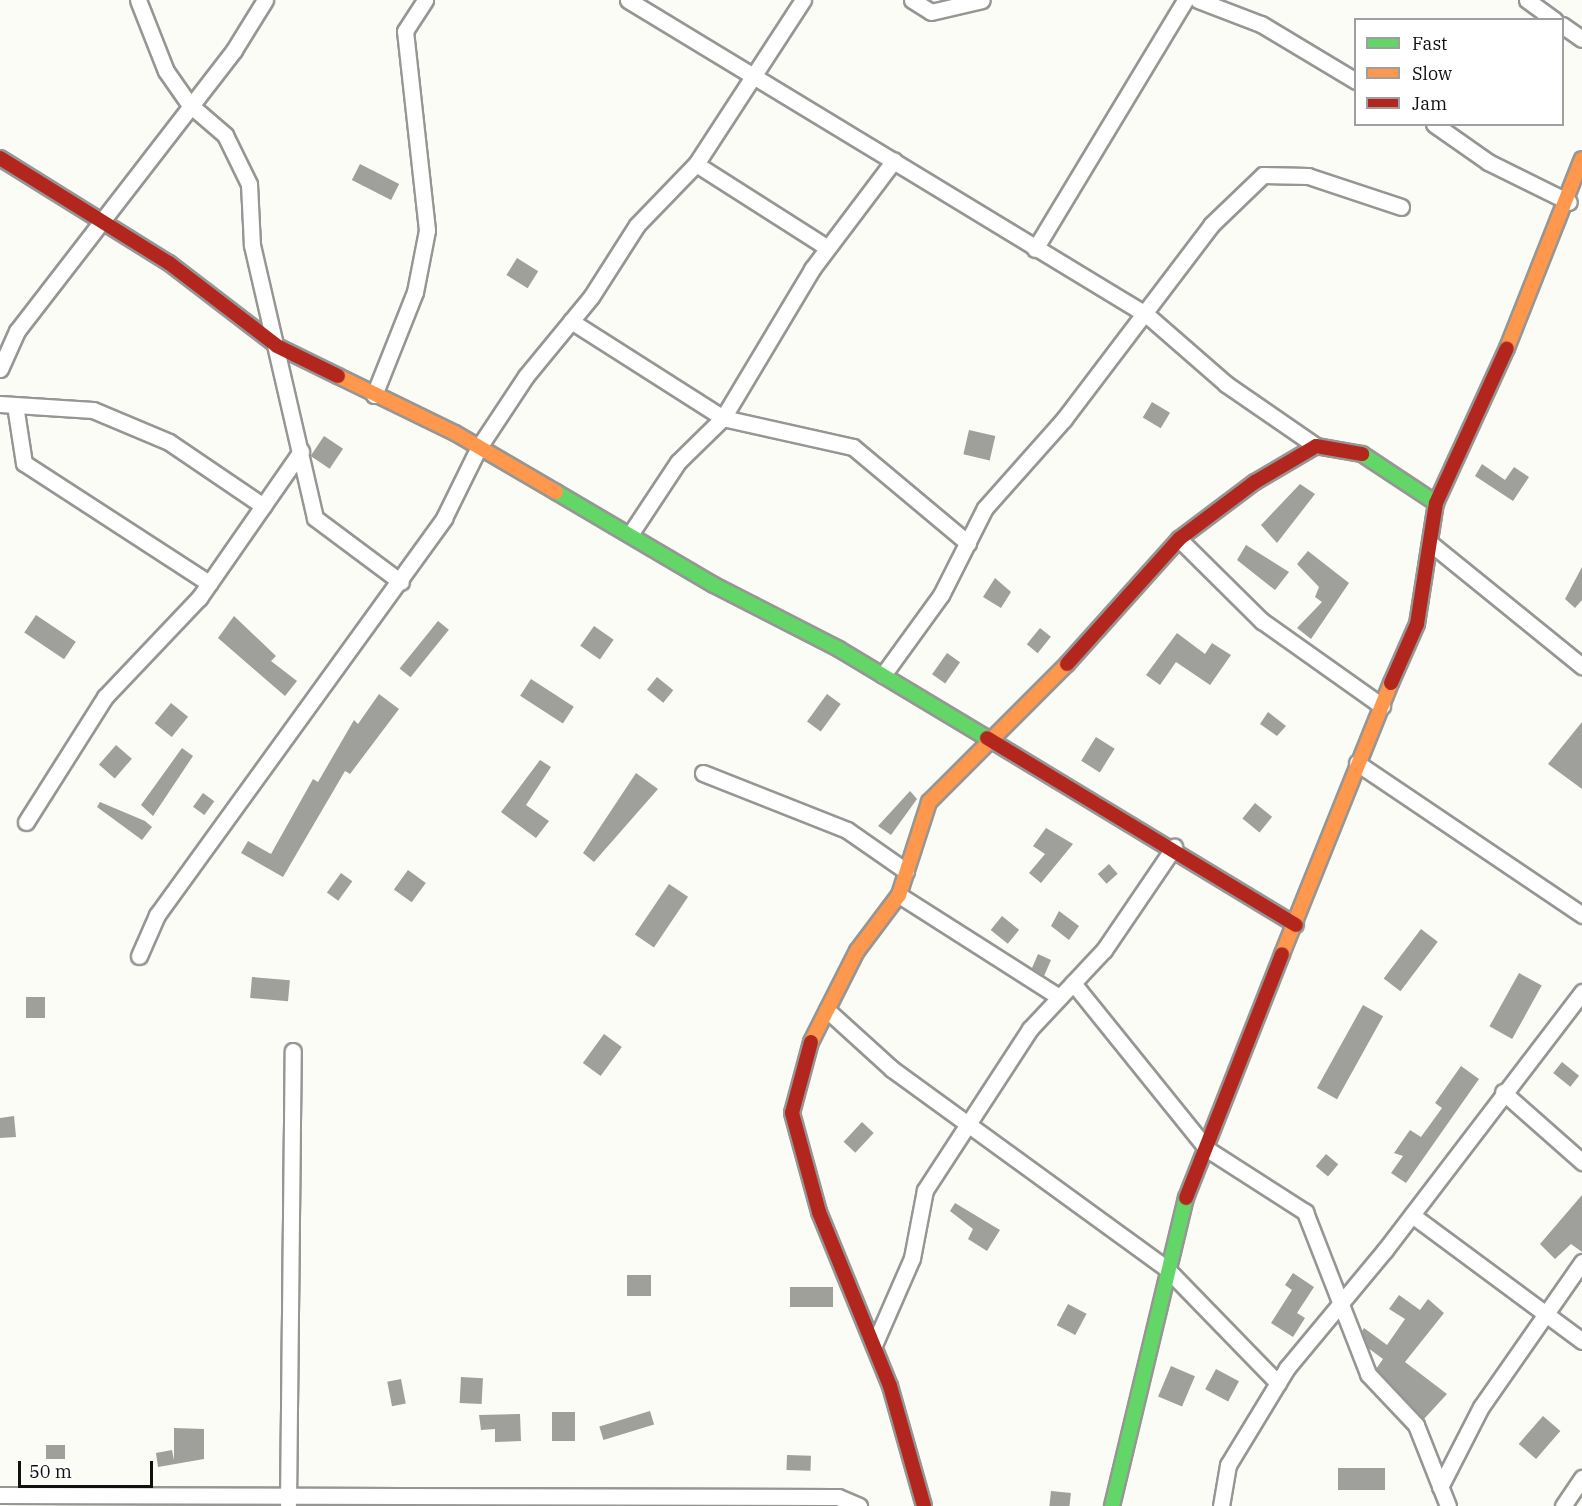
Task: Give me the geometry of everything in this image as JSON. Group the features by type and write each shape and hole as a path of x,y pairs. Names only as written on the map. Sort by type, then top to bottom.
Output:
{"street":[{"path":"138,0 166,71 189,104 225,135 249,184 252,245 315,518 401,582"},
{"path":"0,369 17,331 189,104 234,50 265,0"},
{"path":"374,395 415,292 427,230 405,31 425,0"},
{"path":"627,0 753,73 1035,249 1147,315 1226,384 1316,446 1358,450 1436,503"},
{"path":"651,0 656,17"},
{"path":"139,956 158,915 401,582 444,518 479,447 571,321 637,225 696,164 753,73 803,0"},
{"path":"912,0 931,12 982,0"},
{"path":"1035,249 1185,0"},
{"path":"1198,0 1261,24 1354,80"},
{"path":"1527,0 1552,18"},
{"path":"1564,26 1582,39"},
{"path":"1437,126 1488,162 1569,202"},
{"path":"0,158 102,218 277,346 479,447 631,533 714,585 883,675 990,742 1174,848 1296,925"},
{"path":"1112,1506 1178,1221 1296,925 1357,763 1417,624 1436,503 1569,202 1582,159"},
{"path":"631,533 678,462 723,418 828,248 894,160"},
{"path":"696,164 828,248"},
{"path":"883,675 941,595 986,508 1147,315 1211,225 1263,175 1308,176 1401,207"},
{"path":"571,321 723,418 853,447 968,543"},
{"path":"209,583 24,463 8,404 93,410 169,442 263,506"},
{"path":"924,1506 874,1345 819,1212 792,1113 808,1047 857,951 899,895 929,802 990,742 1179,539 1255,482 1316,446"},
{"path":"26,822 105,697 209,583 301,451"},
{"path":"1179,539 1262,621 1382,706"},
{"path":"1430,543 1582,666"},
{"path":"1357,763 1582,915"},
{"path":"703,773 847,830 906,871"},
{"path":"874,1345 912,1258 925,1190 1030,1029 1104,950 1174,848"},
{"path":"899,895 1059,998"},
{"path":"1073,982 1207,1149 1305,1212 1368,1374 1416,1425 1448,1506"},
{"path":"1221,1506 1228,1465 1278,1383 1412,1215 1503,1092 1582,992"},
{"path":"827,1010 892,1069 1167,1269 1278,1383"},
{"path":"288,1501 294,1051"},
{"path":"1503,1092 1582,1162"},
{"path":"1412,1215 1582,1341"},
{"path":"1440,1487 1481,1407 1548,1316 1582,1262"},
{"path":"1563,1506 1582,1478"},
{"path":"0,1495 288,1501 838,1497 860,1506"}],"building":[{"path":"360,164 399,184 391,200 352,180"},
{"path":"517,258 538,271 528,288 506,275"},
{"path":"1152,402 1170,413 1161,428 1143,417"},
{"path":"969,430 995,436 990,460 963,454"},
{"path":"324,436 343,449 330,469 311,456"},
{"path":"1482,464 1505,480 1514,467 1529,477 1513,501 1475,476"},
{"path":"1300,484 1315,494 1277,543 1261,525"},
{"path":"1246,545 1289,572 1275,590 1237,560"},
{"path":"1308,551 1349,583 1311,639 1297,628 1322,602 1315,597 1319,587 1297,564"},
{"path":"1582,567 1582,600 1575,608 1565,599"},
{"path":"995,578 1011,592 1001,608 983,597"},
{"path":"36,615 76,642 64,659 24,632"},
{"path":"234,616 276,656 271,661 297,681 285,696 218,638"},
{"path":"438,621 449,630 410,677 400,668"},
{"path":"594,626 614,640 600,659 580,646"},
{"path":"1040,628 1051,637 1038,653 1027,644"},
{"path":"1177,633 1205,654 1212,643 1231,655 1210,685 1176,662 1160,685 1146,675"},
{"path":"947,653 960,662 945,683 932,674"},
{"path":"657,677 673,690 663,703 647,689"},
{"path":"531,679 574,707 563,724 520,696"},
{"path":"379,694 399,709 350,774 345,771 283,877 241,853 248,841 271,854 313,779 318,782 354,720 358,724"},
{"path":"827,694 841,704 821,731 807,722"},
{"path":"171,703 188,717 172,737 155,723"},
{"path":"1268,712 1286,726 1277,736 1260,724"},
{"path":"1582,722 1582,789 1548,764"},
{"path":"1096,737 1115,749 1100,772 1081,761"},
{"path":"116,745 132,759 115,778 99,765"},
{"path":"182,748 193,756 153,816 141,805"},
{"path":"540,760 551,767 526,805 549,821 536,838 501,812"},
{"path":"636,773 658,789 594,862 583,853"},
{"path":"910,791 917,799 891,835 878,826"},
{"path":"203,793 214,801 204,815 193,807"},
{"path":"100,802 145,821 152,827 142,840 97,807"},
{"path":"1255,803 1272,817 1260,832 1242,819"},
{"path":"1046,828 1073,844 1041,883 1029,873 1045,854 1033,846"},
{"path":"1109,864 1118,874 1107,884 1098,874"},
{"path":"408,870 426,883 412,902 394,889"},
{"path":"341,873 352,881 338,901 327,892"},
{"path":"669,884 688,897 654,947 635,935"},
{"path":"1059,911 1079,926 1069,940 1051,926"},
{"path":"1002,916 1019,930 1008,944 991,930"},
{"path":"1421,929 1438,942 1400,991 1384,979"},
{"path":"1038,954 1051,960 1044,976 1032,968"},
{"path":"1519,973 1542,986 1512,1039 1489,1026"},
{"path":"252,977 290,980 288,1001 250,998"},
{"path":"26,997 45,997 45,1018 26,1018"},
{"path":"1363,1005 1383,1016 1337,1099 1317,1088"},
{"path":"604,1034 622,1047 601,1076 583,1063"},
{"path":"1562,1062 1579,1076 1570,1087 1553,1073"},
{"path":"1461,1066 1479,1079 1406,1183 1391,1173 1403,1156 1394,1153 1410,1130 1421,1137 1442,1108 1435,1103"},
{"path":"14,1116 16,1137 0,1138 0,1118"},
{"path":"862,1122 874,1133 855,1153 844,1142"},
{"path":"1326,1154 1338,1164 1328,1177 1316,1166"},
{"path":"1582,1195 1582,1252 1571,1244 1555,1259 1540,1244"},
{"path":"955,1203 1000,1230 987,1251 968,1239 973,1229 950,1211"},
{"path":"1293,1273 1314,1287 1297,1313 1305,1318 1293,1337 1271,1323 1292,1290 1285,1285"},
{"path":"627,1275 651,1275 651,1296 627,1296"},
{"path":"790,1287 833,1287 833,1307 790,1307"},
{"path":"1399,1295 1420,1310 1428,1299 1444,1313 1405,1362 1447,1394 1424,1419 1376,1369 1383,1359 1368,1348 1362,1331 1364,1328 1387,1345 1405,1319 1389,1309"},
{"path":"1068,1304 1087,1314 1075,1335 1057,1325"},
{"path":"1171,1366 1195,1376 1182,1407 1158,1396"},
{"path":"1216,1369 1239,1381 1228,1402 1205,1389"},
{"path":"461,1377 483,1378 482,1404 460,1403"},
{"path":"401,1379 406,1404 392,1406 387,1382"},
{"path":"650,1411 654,1424 603,1440 599,1426"},
{"path":"552,1412 575,1412 575,1441 552,1441"},
{"path":"520,1414 521,1441 495,1442 495,1429 481,1430 479,1415"},
{"path":"1543,1416 1560,1431 1536,1459 1519,1444"},
{"path":"174,1428 204,1429 204,1459 158,1467 156,1453 172,1450 174,1460"},
{"path":"46,1445 65,1445 65,1459 46,1459"},
{"path":"787,1455 811,1456 810,1471 786,1470"},
{"path":"1338,1468 1385,1468 1385,1490 1338,1490"},
{"path":"1051,1491 1071,1493 1070,1506 1049,1506"}],"traffic: fast":[{"path":"1362,454 1436,503"},
{"path":"556,492 714,585 839,649 987,738"},
{"path":"1112,1506 1186,1198"}],"traffic: slow":[{"path":"1507,348 1582,159"},
{"path":"338,376 455,433 556,492"},
{"path":"811,1042 857,951 899,895 929,802 1067,664"},
{"path":"1282,954 1391,683"}],"traffic: jam":[{"path":"0,158 169,263 277,346 338,376"},
{"path":"1391,683 1417,624 1436,503 1507,348"},
{"path":"1067,664 1179,539 1255,482 1316,446 1362,454"},
{"path":"987,738 1296,925"},
{"path":"1186,1198 1282,954"},
{"path":"811,1042 792,1113 819,1212 890,1386 924,1506"}]}
